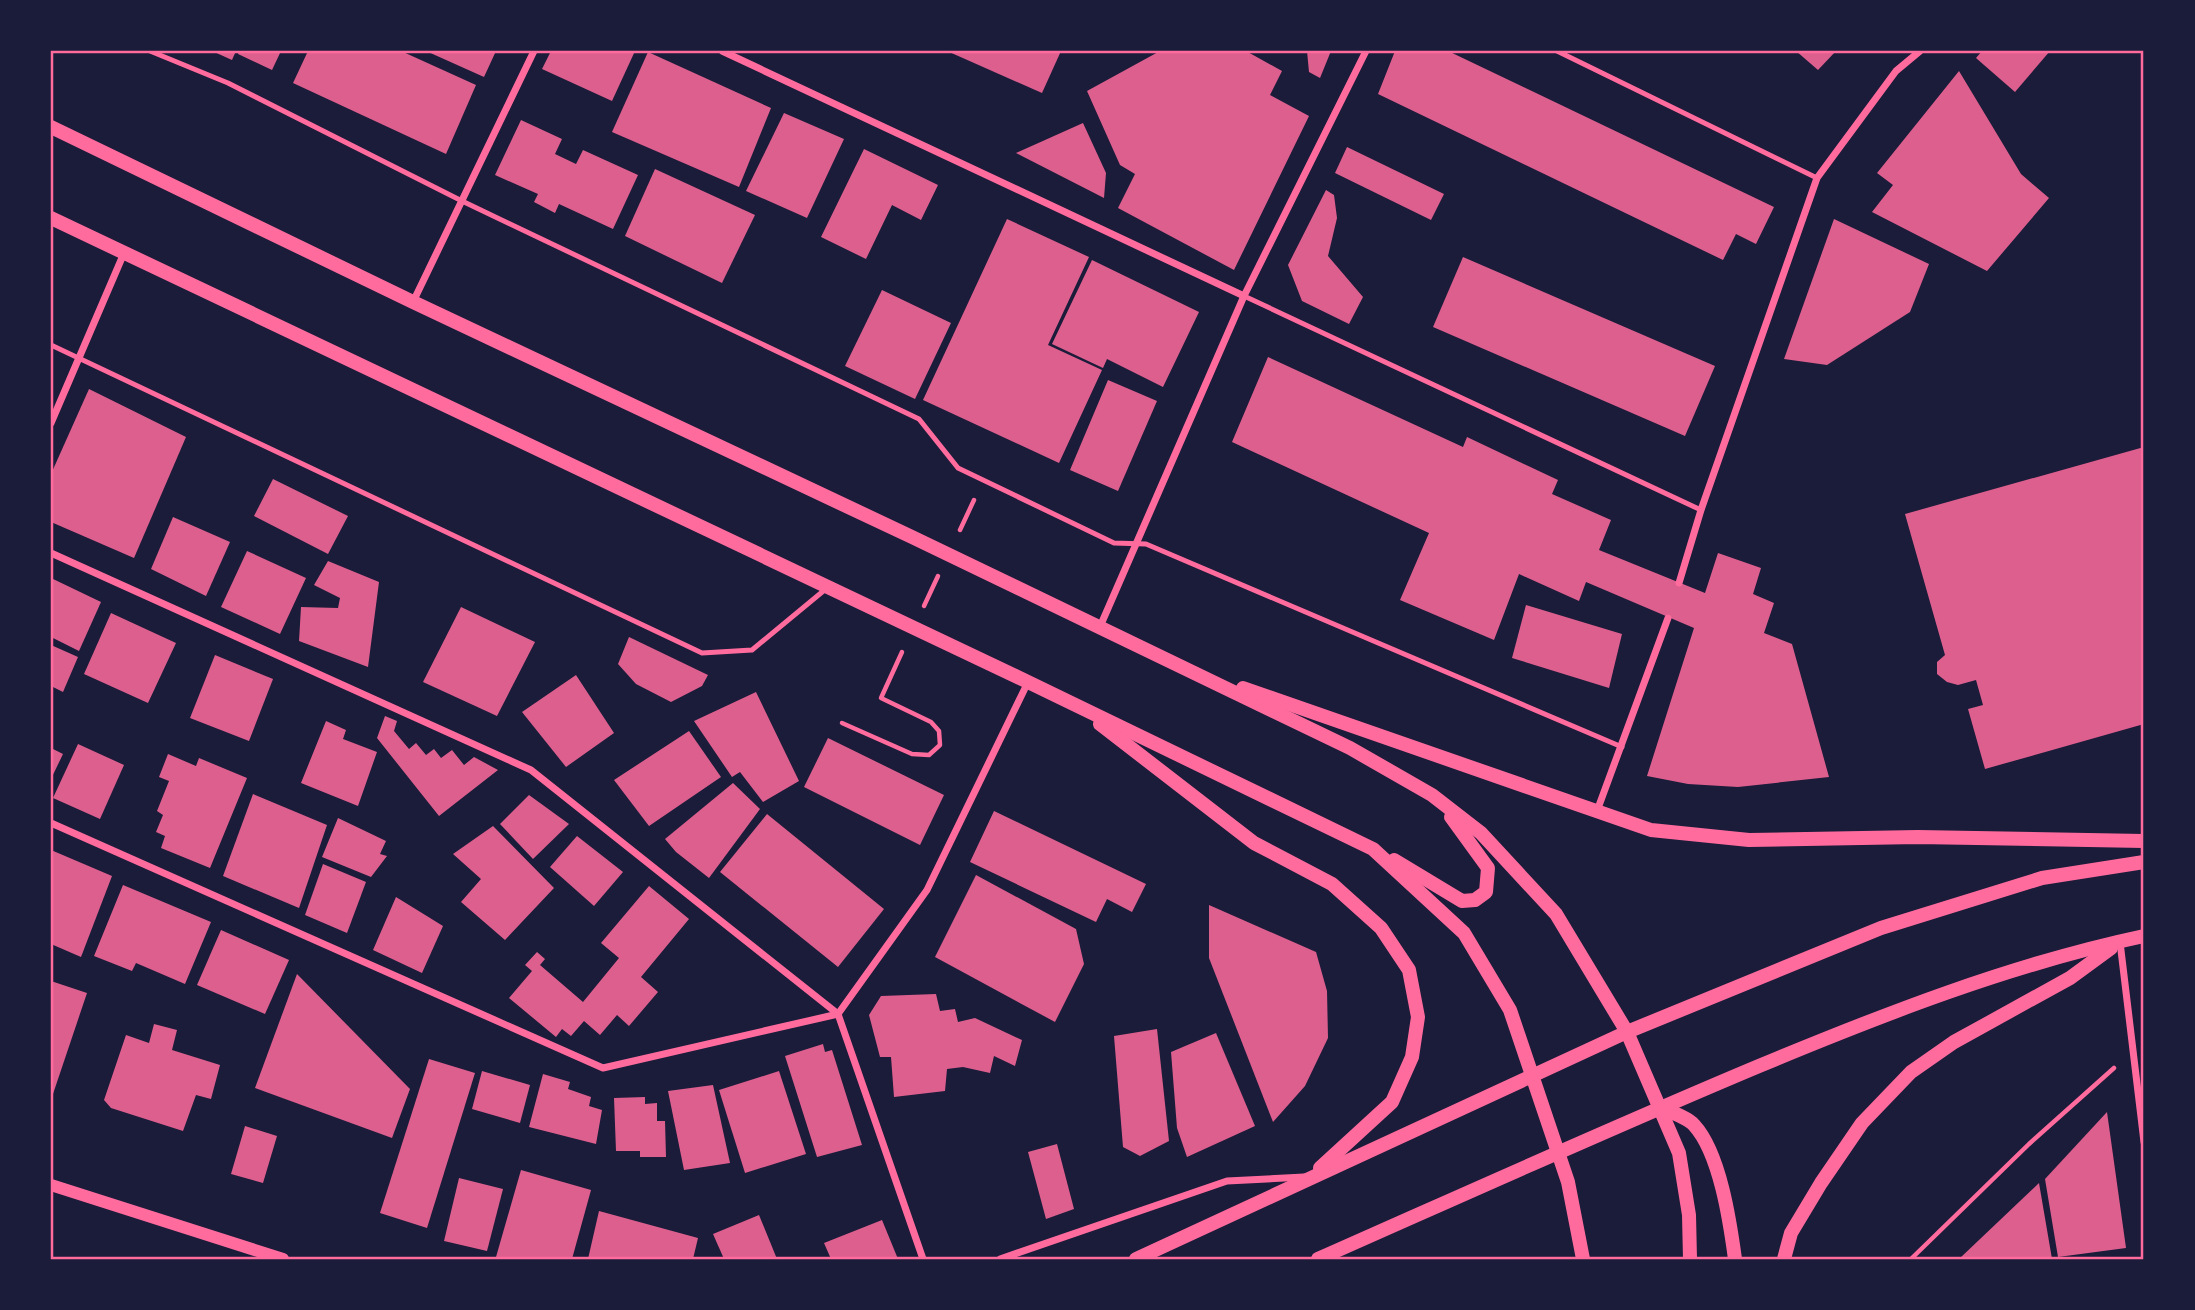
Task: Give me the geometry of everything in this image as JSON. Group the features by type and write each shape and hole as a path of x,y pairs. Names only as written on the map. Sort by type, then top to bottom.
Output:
{"main road":[{"path":"51,127 1350,748 1432,794 1482,833 1556,914 1627,1032 1679,1153 1689,1215 1690,1259"},
{"path":"51,218 1077,705 1373,849 1462,901 1475,900 1486,892 1488,868 1482,856 1432,794"},
{"path":"1175,665 1651,830 1749,839 1919,837 2144,841"},
{"path":"1077,705 1254,844 1332,884 1381,928 1409,970 1418,1017 1417,1028 1412,1057 1392,1102 1310,1177"},
{"path":"1373,849 1464,933 1510,1010 1568,1182 1583,1259"},
{"path":"1136,1259 1627,1032 1881,928 2042,878 2144,862"},
{"path":"1318,1259 1660,1108 1869,1020 2013,971 2144,936"},
{"path":"1784,1259 1791,1233 1862,1123 1912,1072 1954,1042 2070,978 2120,941"},
{"path":"1660,1108 1693,1123 1712,1156 1731,1231 1735,1259"}],"street":[{"path":"413,302 534,51"},
{"path":"722,51 1244,296"},
{"path":"1099,629 1244,296 1366,51"},
{"path":"1679,583 1701,510 1817,178 1896,71 1920,51"},
{"path":"51,423 124,253"},
{"path":"51,553 531,770 838,1014 923,1259"},
{"path":"1597,811 1668,618"},
{"path":"51,823 603,1068 838,1014 927,890 1028,682"},
{"path":"2120,941 2144,1142"},
{"path":"1000,1259 1227,1181 1310,1177"},
{"path":"51,1185 283,1259"}],"lane":[{"path":"150,51 228,82 462,201 919,419 958,468 1114,542 1146,544 1622,747"},
{"path":"1557,51 1817,178"},
{"path":"1244,296 1701,510"},
{"path":"51,345 702,653 752,650 828,587"}],"path":[{"path":"842,723 912,754 929,755 940,745 939,731 931,722 891,704"},
{"path":"1911,1259 2029,1144 2132,1052"}],"building":[{"path":"212,51 236,51 232,60"},
{"path":"239,51 281,51 272,70 238,54"},
{"path":"308,51 401,51 476,85 446,154 293,83"},
{"path":"426,51 496,51 484,77"},
{"path":"551,51 635,51 612,101 542,69"},
{"path":"947,51 1061,51 1042,93"},
{"path":"1160,51 1246,51 1282,71 1270,95 1309,116 1234,270 1118,208 1135,174 1120,165 1087,91"},
{"path":"1307,51 1331,51 1320,78 1309,72"},
{"path":"1395,51 1448,51 1774,207 1756,244 1736,234 1723,260 1378,94"},
{"path":"1796,51 1836,51 1818,70"},
{"path":"1982,51 2050,51 2015,92 1976,58"},
{"path":"648,52 771,108 739,187 612,132"},
{"path":"1959,71 2021,174 2049,198 1987,271 1872,212 1893,185 1877,173"},
{"path":"784,113 844,139 807,218 746,191"},
{"path":"521,120 562,139 555,154 576,164 583,150 638,175 613,229 559,204 555,213 534,202 538,194 495,175"},
{"path":"1083,123 1106,173 1104,198 1016,153"},
{"path":"1347,147 1444,194 1431,220 1335,173"},
{"path":"864,149 938,185 921,220 892,205 866,259 821,237"},
{"path":"655,169 755,215 722,283 625,236"},
{"path":"1326,190 1334,195 1337,218 1328,256 1363,297 1349,324 1302,301 1288,265"},
{"path":"1007,219 1089,257 1048,345 1102,370 1059,463 923,400"},
{"path":"1834,219 1929,264 1910,312 1827,365 1784,359"},
{"path":"1463,257 1715,366 1685,436 1433,327"},
{"path":"1092,260 1199,312 1163,387 1107,359 1103,368 1052,344"},
{"path":"882,290 951,323 915,399 845,366"},
{"path":"1268,357 1463,447 1467,437 1558,480 1552,494 1611,520 1599,550 1705,593 1718,553 1761,568 1753,594 1774,603 1764,633 1792,644 1829,777 1738,787 1688,784 1647,776 1694,628 1586,582 1579,601 1519,574 1494,640 1400,600 1429,533 1232,442"},
{"path":"1108,380 1157,401 1118,491 1070,470"},
{"path":"89,389 186,437 134,558 51,522 51,474"},
{"path":"2144,447 2144,724 1985,769 1968,709 1983,705 1976,680 1958,685 1947,682 1937,674 1937,662 1945,655 1905,514"},
{"path":"273,479 348,516 328,554 254,516"},
{"path":"173,517 230,542 206,596 151,569"},
{"path":"247,551 306,578 280,634 221,607"},
{"path":"328,561 379,582 368,667 299,641 301,607 338,608 340,598 314,585"},
{"path":"51,578 101,602 79,651 51,637"},
{"path":"1526,605 1622,634 1609,688 1512,658"},
{"path":"461,607 535,642 497,716 423,682"},
{"path":"111,613 176,643 148,703 84,674"},
{"path":"629,637 708,675 702,686 671,702 636,684 618,664"},
{"path":"51,645 78,657 63,692 51,686"},
{"path":"215,655 273,679 249,741 190,718"},
{"path":"576,675 614,733 566,767 522,712"},
{"path":"756,692 799,781 763,802 740,772 732,777 694,721"},
{"path":"385,716 397,721 394,731 409,749 416,743 426,755 434,749 441,758 452,750 464,765 474,757 498,770 439,816 377,738"},
{"path":"326,721 346,730 343,739 377,752 358,806 301,783"},
{"path":"689,731 721,777 649,826 614,780"},
{"path":"828,738 944,795 920,845 804,787"},
{"path":"78,744 124,765 100,819 53,798"},
{"path":"51,748 63,754 51,779"},
{"path":"168,754 196,766 199,758 247,778 210,868 161,848 165,836 156,832 163,815 157,811 169,781 159,777"},
{"path":"733,783 760,809 709,878 676,852 665,839"},
{"path":"253,794 327,825 299,908 223,876"},
{"path":"529,795 569,824 533,859 500,824"},
{"path":"994,811 1146,884 1132,912 1107,899 1096,922 970,862"},
{"path":"767,814 884,909 838,967 720,872"},
{"path":"338,818 386,841 380,854 387,856 371,877 322,857"},
{"path":"493,826 554,888 505,940 461,902 481,879 453,854"},
{"path":"577,836 623,872 594,906 550,867"},
{"path":"51,850 112,876 81,957 51,944"},
{"path":"323,864 366,882 347,933 305,915"},
{"path":"976,875 1076,929 1084,964 1055,1022 935,957"},
{"path":"123,885 211,922 185,984 136,963 132,971 94,956"},
{"path":"649,886 689,919 641,977 658,992 629,1026 617,1015 600,1035 584,1021 571,1036 562,1029 556,1037 509,998 532,971 525,965 537,952 545,959 540,965 583,1002 619,958 601,943"},
{"path":"396,897 443,926 422,973 373,950"},
{"path":"1209,905 1316,952 1327,991 1328,1038 1305,1086 1273,1122 1209,958"},
{"path":"221,930 289,960 265,1014 197,985"},
{"path":"297,974 410,1089 392,1138 255,1088"},
{"path":"51,981 87,993 53,1094 51,1093"},
{"path":"936,994 940,1011 955,1009 958,1022 975,1018 1022,1040 1015,1066 994,1056 990,1073 963,1067 947,1069 945,1091 894,1097 891,1057 880,1057 869,1015 881,996"},
{"path":"154,1024 177,1030 172,1050 220,1065 211,1099 196,1095 183,1131 111,1108 104,1100 126,1035 149,1043"},
{"path":"1157,1029 1169,1141 1140,1156 1123,1147 1114,1036"},
{"path":"1216,1033 1255,1126 1187,1157 1177,1128 1171,1052"},
{"path":"823,1044 825,1052 832,1050 862,1145 817,1157 785,1056"},
{"path":"429,1059 475,1073 427,1228 380,1213"},
{"path":"482,1071 530,1085 520,1123 472,1109"},
{"path":"779,1071 806,1154 745,1173 719,1090"},
{"path":"543,1074 570,1082 568,1089 591,1097 589,1106 602,1110 596,1144 529,1127"},
{"path":"713,1085 730,1163 684,1170 668,1091"},
{"path":"645,1097 645,1104 657,1103 657,1121 665,1121 666,1157 640,1157 640,1151 616,1151 614,1098"},
{"path":"2107,1112 2126,1248 2058,1257 2045,1179"},
{"path":"245,1126 277,1136 263,1183 231,1174"},
{"path":"1057,1144 1074,1209 1046,1219 1028,1152"},
{"path":"521,1170 591,1190 572,1259 496,1257"},
{"path":"459,1178 503,1189 487,1251 444,1241"},
{"path":"2039,1183 2052,1259 1959,1259"},
{"path":"599,1211 698,1238 693,1259 588,1259"},
{"path":"759,1215 777,1259 724,1259 713,1234"},
{"path":"882,1220 898,1259 831,1259 824,1243"}]}
